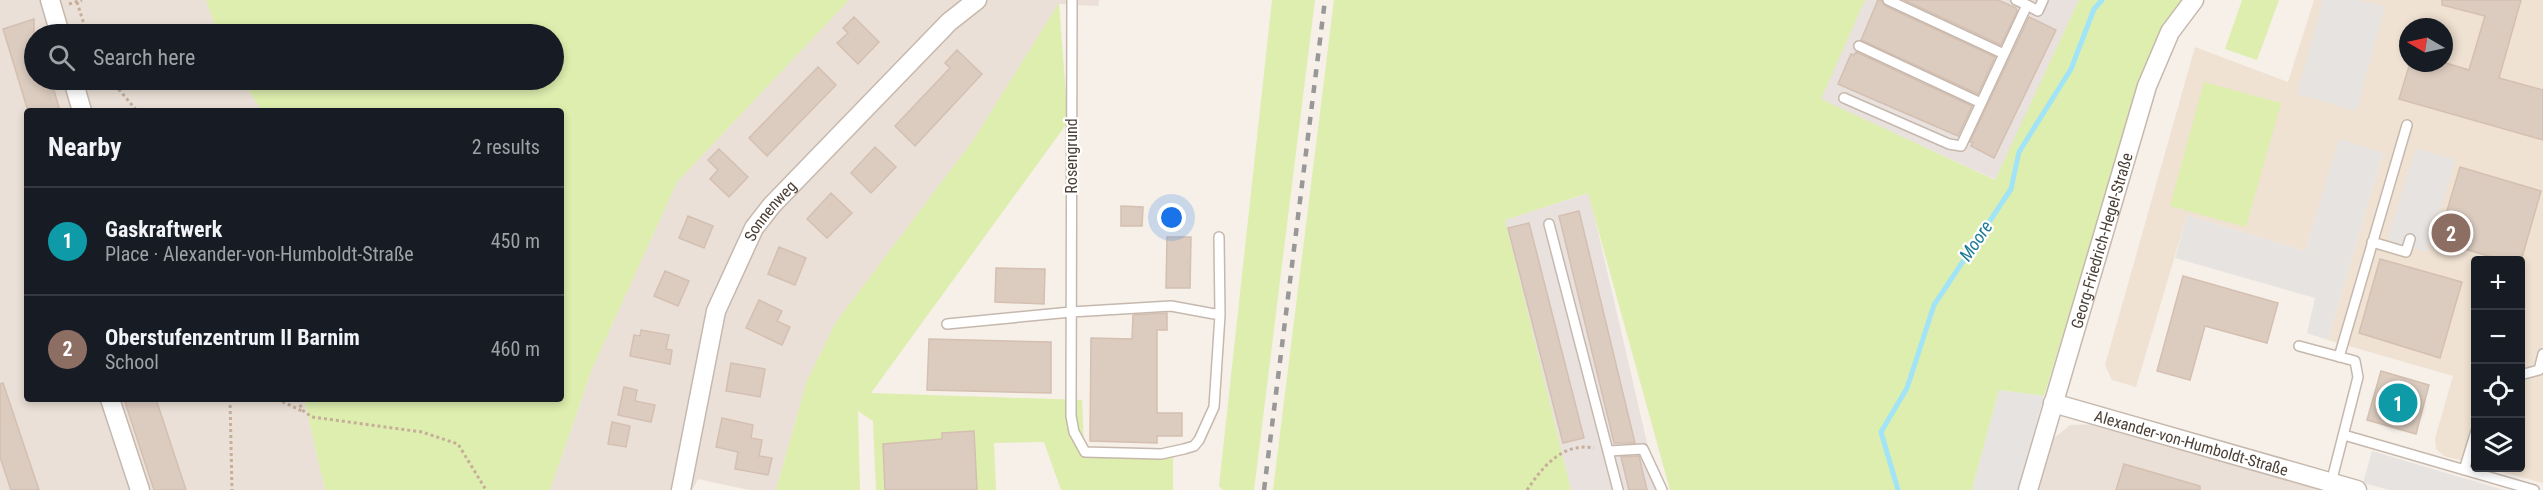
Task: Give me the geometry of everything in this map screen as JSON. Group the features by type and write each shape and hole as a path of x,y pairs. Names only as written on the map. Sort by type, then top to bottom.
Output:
{"street":[{"path":"50,0 57,24"},
{"name":"Sonnenweg","path":"681,490 716,311 739,256 754,228 772,205 949,22 977,0"},
{"name":"Georg-Friedrich-Hegel-Straße","path":"2028,490 2147,86 2170,32 2194,0"},
{"path":"76,90 81,108"},
{"path":"111,402 140,490"},
{"name":"Alexander-von-Humboldt-Straße","path":"2053,403 2330,486 2357,490"}],"lane":[{"name":"Rosengrund","path":"1071,312 1072,0"},
{"path":"1888,0 2004,54"},
{"path":"2016,0 2038,11 2043,0"},
{"path":"1844,98 1949,144 1961,146 2027,5"},
{"path":"1859,46 1982,103"},
{"path":"2339,357 2407,125"},
{"path":"1549,225 1610,451 1618,490"},
{"path":"1071,312 1071,416 1074,432 1085,452 1161,454 1194,446 1214,408 1220,315 1219,237"},
{"path":"2372,242 2406,252 2410,238"},
{"path":"947,324 1071,312 1171,306 1220,315"},
{"path":"2299,346 2355,362 2358,377 2330,486"},
{"path":"2525,374 2538,370 2543,354"},
{"path":"2344,435 2534,490"},
{"path":"2464,470 2471,445"},
{"path":"1610,451 1643,449 1662,490"}],"path":[{"path":"77,2 84,24"},
{"path":"119,90 134,108"},
{"path":"230,402 232,490"},
{"path":"283,402 312,417 422,432 458,444 486,490"},
{"path":"300,402 306,413"},
{"path":"1527,490 1560,452 1588,447 1610,451"}],"shaded area":[{"path":"0,0 206,0 214,24 24,24 24,90 248,90 260,108 24,108 24,402 305,402 325,490 0,490"},
{"path":"849,0 1099,0 1098,6 1059,4 974,139 836,322 807,381 776,490 749,490 698,479 692,490 550,490 592,369 677,182"},
{"path":"1865,0 2079,0 1996,180 1820,99"},
{"path":"2314,0 2543,0 2543,483 2502,472 2525,472 2525,256 2471,256 2471,463 2444,456 2436,449 2435,438 2453,376 2328,340 2383,153 2339,140 2305,251 2187,215 2136,387 2112,380 2105,365 2195,47 2288,82"},
{"path":"2323,0 2360,0 2385,7 2356,111 2297,94"},
{"path":"2339,139 2383,153 2328,340 2307,333 2315,298 2175,258 2187,215 2305,251"},
{"path":"2416,148 2456,160 2427,252 2387,240"},
{"path":"1589,193 1658,490 1571,490 1504,220"},
{"path":"1999,390 2044,396 2018,490 1972,490"},
{"path":"2099,424 2321,490 2039,490 2054,438 2070,425"},
{"path":"2372,451 2504,490 2390,490 2363,483"}],"green space":[{"path":"206,0 849,0 677,182 592,369 550,490 325,490 305,403 564,402 564,108 260,108 248,90 564,90 564,24 214,24"},
{"path":"1272,0 1315,0 1254,490 1223,490 1219,486"},
{"path":"1334,0 1865,0 1821,99 1995,180 2079,0 2183,0 2145,69 2044,396 1999,390 1972,490 1670,490 1588,193 1505,220 1571,490 1273,490"},
{"path":"2242,0 2279,0 2257,60 2225,49"},
{"path":"1059,3 1068,122 871,393 1082,400 1084,448 1173,451 1173,490 1061,490 1044,442 994,443 996,490 876,490 873,421 858,411 860,490 776,490 807,381 836,322 974,139"},
{"path":"2204,82 2281,103 2246,227 2170,206"}],"building":[{"path":"1878,0 1881,0 1885,6 1995,57 1978,94 1861,40"},
{"path":"1904,0 1998,0 2016,8 2017,11 2001,45"},
{"path":"2442,0 2521,0 2499,78 2543,90 2543,140 2399,99 2407,72 2453,72 2453,65 2469,70 2485,16 2442,5"},
{"path":"854,17 879,42 858,64 837,43 848,33 843,28"},
{"path":"2029,17 2056,30 1994,158 1971,146 1973,143 1970,142"},
{"path":"34,19 34,24 24,24 24,90 54,90 59,108 27,108 3,29"},
{"path":"957,50 982,74 915,146 895,126 950,68 945,63"},
{"path":"1856,52 1972,106 1958,136 1838,84 1851,54 1854,55"},
{"path":"818,67 836,85 767,156 749,138"},
{"path":"875,147 896,167 871,193 851,173"},
{"path":"719,149 748,177 729,197 710,179 718,170 708,160"},
{"path":"2460,167 2541,191 2522,256 2488,256 2438,241"},
{"path":"831,193 852,213 827,238 807,219"},
{"path":"1121,206 1143,207 1142,226 1121,226"},
{"path":"1579,211 1635,443 1614,443 1559,216"},
{"path":"688,216 713,226 704,248 679,238"},
{"path":"1529,223 1584,438 1563,443 1508,228"},
{"path":"1167,237 1191,237 1190,288 1166,288"},
{"path":"779,247 806,258 795,285 768,274"},
{"path":"2380,259 2462,282 2440,358 2359,333"},
{"path":"996,268 1045,269 1044,304 995,302"},
{"path":"665,271 689,281 678,306 654,296"},
{"path":"2183,276 2278,303 2267,343 2205,326 2190,380 2157,371"},
{"path":"759,300 782,311 777,321 790,327 782,345 746,328"},
{"path":"1167,313 1167,330 1157,330 1157,413 1182,413 1182,436 1157,436 1157,443 1090,441 1091,338 1132,339 1133,315"},
{"path":"641,330 669,335 666,349 672,350 670,364 630,356 634,335 640,336"},
{"path":"929,339 1051,342 1051,393 927,390"},
{"path":"731,363 765,369 760,397 726,391"},
{"path":"2381,371 2429,385 2416,434 2367,420"},
{"path":"3,383 39,490 11,490 0,457 0,384"},
{"path":"624,387 637,390 635,401 655,405 651,422 618,415"},
{"path":"125,402 157,402 186,490 154,490"},
{"path":"722,418 753,425 751,438 762,440 759,456 772,458 768,475 735,469 738,452 716,447"},
{"path":"612,422 630,426 626,447 608,444"},
{"path":"974,431 977,490 885,490 883,444 942,439 942,433"},
{"path":"1639,456 1647,490 1629,490 1621,457"},
{"path":"2124,464 2200,486 2200,490 2116,490"}],"waterway":[{"name":"Moore","path":"1898,490 1881,432 1907,388 1934,305 2011,189 2019,152 2071,69 2094,9 2102,0"}],"railway":[{"path":"1264,490 1325,0"}],"place":[{"name":"Oberstufenzentrum II Barnim","path":"2451,233"},
{"name":"Gaskraftwerk","path":"2398,403"}]}
